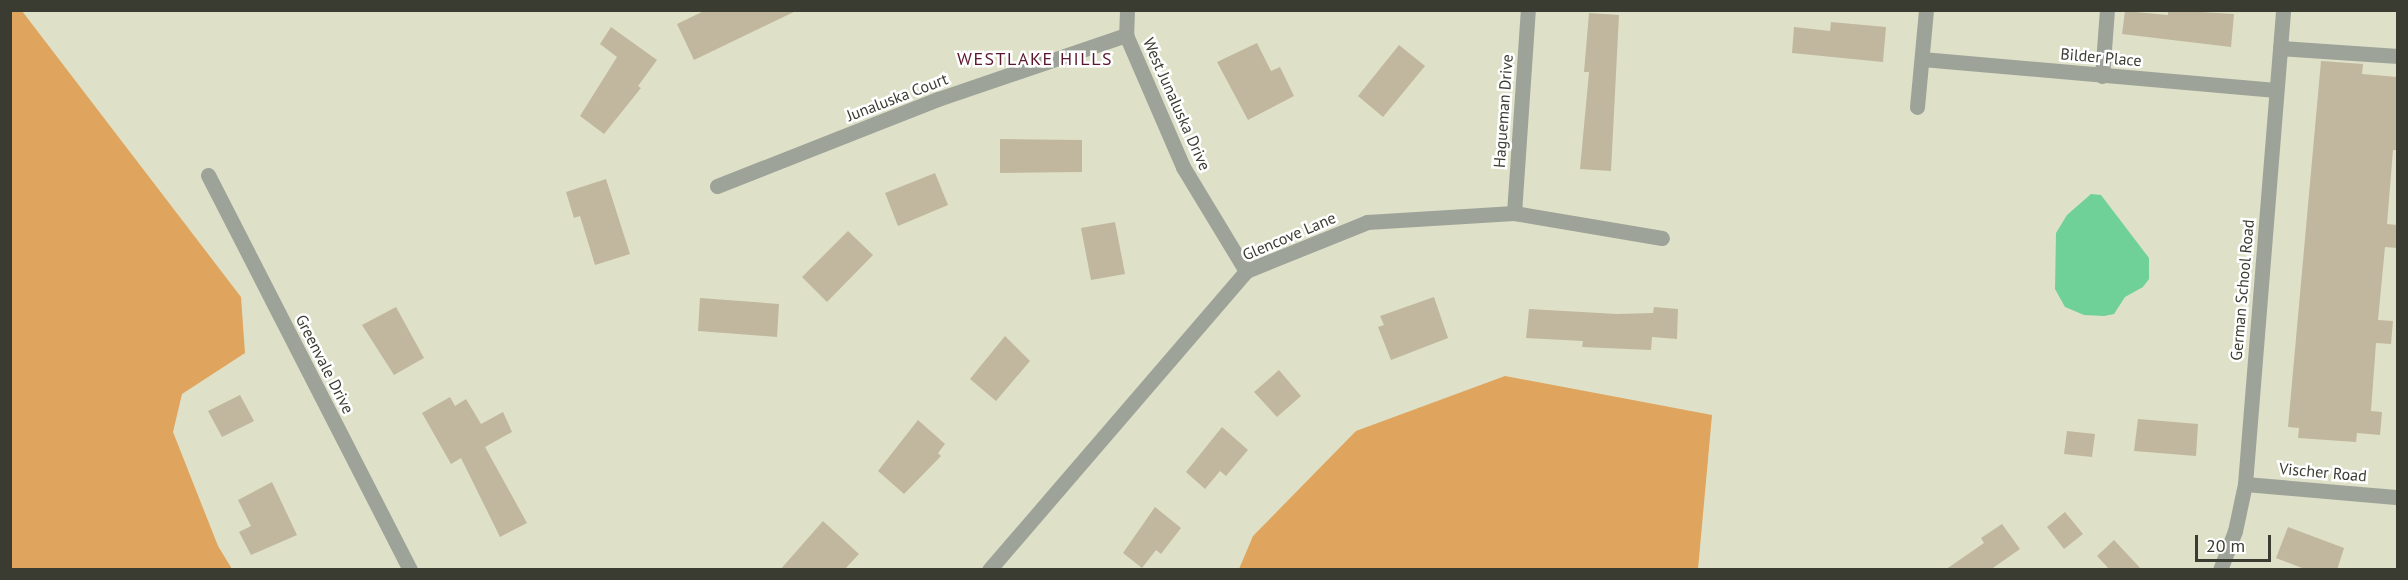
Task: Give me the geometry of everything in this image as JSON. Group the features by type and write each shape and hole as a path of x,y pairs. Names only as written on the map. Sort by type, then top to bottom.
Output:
{"street":[{"name":"West Junaluska Drive","path":"1127,10 1126,35 1183,167 1246,271"},
{"name":"Hagueman Drive","path":"1514,213 1528,10"},
{"path":"1917,107 1926,10"},
{"path":"2102,76 2107,10"},
{"name":"German School Road","path":"2220,570 2235,531 2245,484 2283,10"},
{"name":"Junaluska Court","path":"717,186 939,99 1126,35"},
{"path":"2280,48 2397,56"},
{"name":"Bilder Place","path":"1922,59 2276,90"},
{"name":"Greenvale Drive","path":"208,175 410,570"},
{"name":"Glencove Lane","path":"989,570 1246,271 1367,222 1514,213 1662,238"},
{"name":"Vischer Road","path":"2245,484 2397,497"}],"shaded area":[{"path":"10,11 22,11 241,297 245,353 182,394 173,432 218,546 232,569 11,569"},
{"path":"2091,194 2101,195 2149,258 2149,279 2143,287 2125,297 2114,314 2104,316 2084,315 2065,307 2055,289 2056,233 2067,215"},
{"path":"1505,376 1712,415 1698,569 1239,569 1253,536 1356,431"}],"building":[{"path":"706,10 798,10 694,60 677,24"},
{"path":"2168,10 2234,14 2231,47 2122,34 2125,11 2168,15"},
{"path":"1589,13 1619,15 1611,171 1580,169 1589,72 1584,72"},
{"path":"1831,22 1886,27 1883,62 1792,53 1794,27 1830,31"},
{"path":"611,27 657,60 638,86 641,88 604,134 580,116 617,57 600,44"},
{"path":"1257,43 1271,71 1280,67 1294,96 1248,120 1217,62"},
{"path":"1399,45 1425,66 1383,117 1358,96"},
{"path":"2321,61 2363,64 2362,74 2397,77 2397,150 2393,150 2387,224 2397,225 2397,248 2385,247 2378,320 2393,321 2391,344 2376,343 2371,411 2382,412 2380,435 2357,433 2356,442 2298,438 2299,428 2288,427"},
{"path":"1000,139 1082,140 1082,172 1000,173"},
{"path":"935,173 948,205 898,226 885,193"},
{"path":"606,179 630,254 595,265 580,216 574,218 566,192"},
{"path":"1115,222 1125,274 1091,280 1081,228"},
{"path":"848,231 873,255 827,302 802,277"},
{"path":"1434,297 1448,338 1391,360 1378,327 1384,325 1380,316"},
{"path":"700,298 779,304 777,337 698,331"},
{"path":"396,307 424,358 394,375 362,325"},
{"path":"1654,307 1678,309 1677,339 1652,337 1651,350 1582,347 1583,341 1526,338 1529,309 1617,314 1653,313"},
{"path":"1005,336 1030,361 996,401 970,379"},
{"path":"1279,370 1301,396 1277,417 1254,392"},
{"path":"240,395 254,421 222,437 208,411"},
{"path":"450,397 455,406 466,399 481,424 503,412 512,432 485,447 527,523 500,537 461,458 451,464 422,413"},
{"path":"2138,419 2198,424 2196,456 2134,451"},
{"path":"918,420 945,444 938,453 941,456 904,494 878,471"},
{"path":"1222,427 1248,450 1226,476 1220,471 1205,489 1186,472"},
{"path":"2067,431 2095,434 2092,457 2064,454"},
{"path":"272,482 297,535 251,555 239,532 251,526 238,500"},
{"path":"1155,507 1181,528 1161,554 1156,550 1142,568 1123,553"},
{"path":"2065,512 2083,534 2064,549 2047,527"},
{"path":"823,521 859,554 844,570 780,570"},
{"path":"2002,524 2020,549 1990,570 1945,570 1984,543 1981,538"},
{"path":"2288,527 2344,548 2337,570 2307,570 2276,558"},
{"path":"2114,540 2142,570 2110,570 2097,556"}],"district":[{"name":"WESTLAKE HILLS","path":"1035,59"}]}
